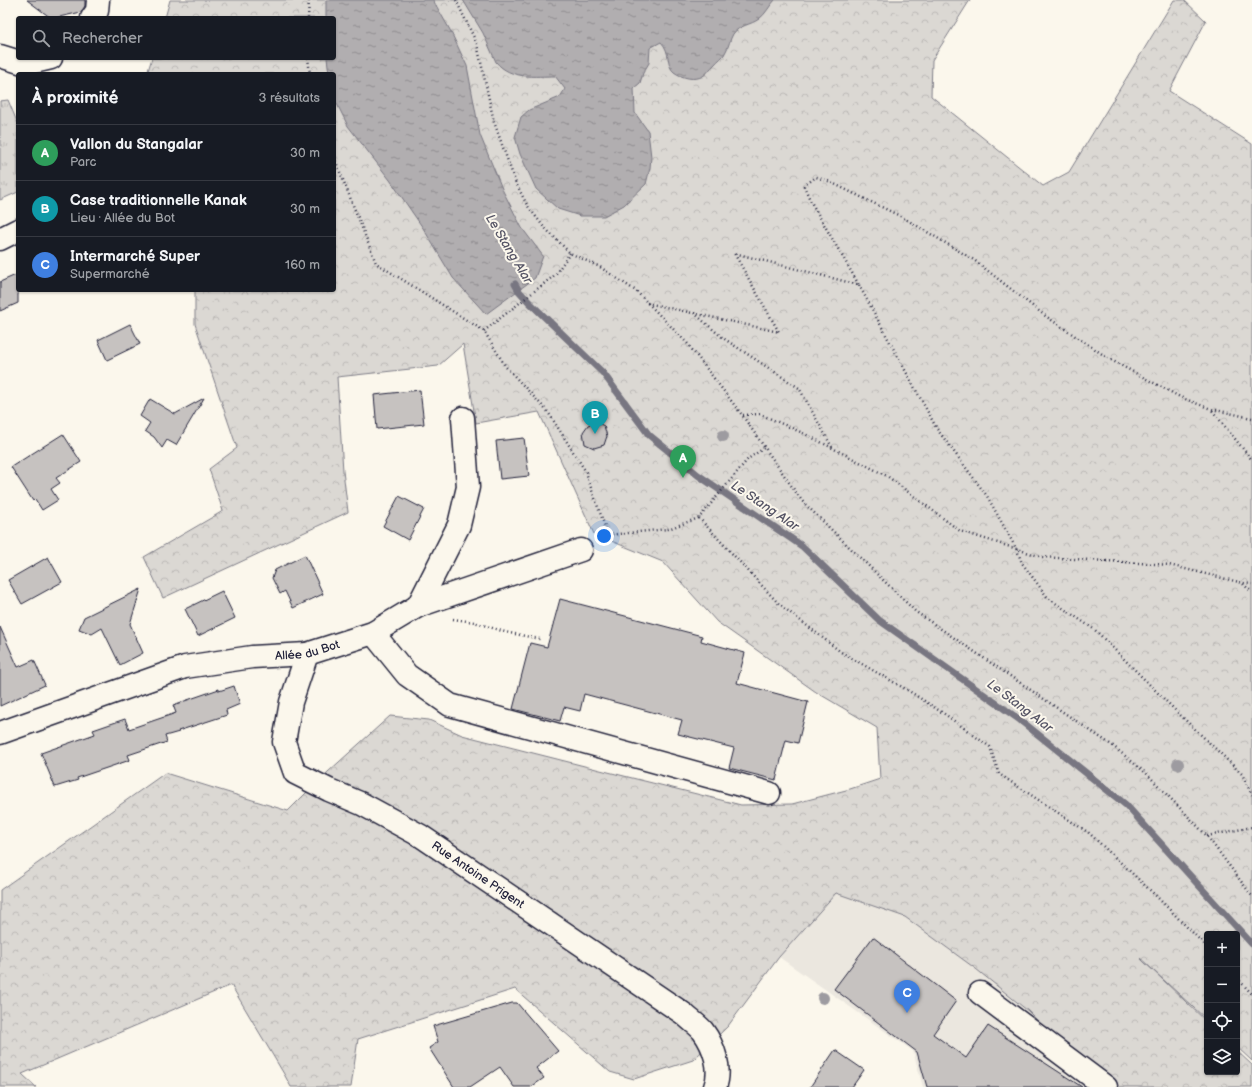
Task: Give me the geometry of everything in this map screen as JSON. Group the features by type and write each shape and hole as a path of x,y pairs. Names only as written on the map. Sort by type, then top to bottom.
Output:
{"street":[{"path":"93,16 97,11 98,0"},
{"path":"0,56 26,64 43,60"},
{"path":"0,239 16,231"},
{"path":"418,606 459,525 468,487 463,418"},
{"name":"Allée du Bot","path":"0,734 185,667 252,657 307,654 373,633 418,606 581,550"},
{"path":"373,633 407,675 450,705 769,793"},
{"name":"Rue Antoine Prigent","path":"307,654 291,702 284,742 295,773 362,804 421,836 684,1014 702,1031 713,1047 718,1068 715,1087"},
{"path":"980,993 1106,1087"}],"path":[{"path":"308,16 309,0"},
{"path":"456,0 477,44 494,122 515,181 527,205 539,221 570,253 600,267 636,292 687,343 742,415 802,501 916,612 1114,746 1147,774 1207,836 1252,896"},
{"path":"308,60 310,72"},
{"path":"336,162 376,263 484,331 506,367 548,412 586,472 608,535"},
{"path":"1252,418 1211,409 1180,397 1111,360 1044,315 974,260 904,218 828,181 816,177 804,186 811,202 859,285 937,429 987,496 1017,550 1022,563 1048,598 1095,630 1242,774 1252,795"},
{"path":"484,331 555,275 570,253"},
{"path":"647,304 779,332 734,253 859,285"},
{"path":"693,313 723,338 799,388 832,448"},
{"path":"1211,409 1252,460"},
{"path":"742,415 760,414 832,448 887,476 960,531 1017,550 1042,557 1169,565 1252,584"},
{"path":"581,550 608,535 668,529 699,518 748,459 764,448"},
{"path":"699,518 779,604 841,652 946,714 990,748 999,774 1089,833 1152,892 1204,944"},
{"path":"1243,583 1252,592"},
{"path":"452,619 474,622 505,632 540,639"},
{"path":"1207,836 1252,827"},
{"path":"1240,981 1252,994"}],"shaded area":[{"path":"836,893 905,917 976,969 1028,1011 1069,1052 1117,1087 923,1087 913,1051 779,957"}],"green space":[{"path":"170,0 970,0 932,60 931,96 1043,186 1069,172 1174,0 1184,0 1206,21 1169,91 1252,144 1252,1061 1240,1050 1240,931 1204,931 1204,1017 1140,958 1204,1019 1204,1075 1240,1075 1240,1054 1252,1065 1252,1087 1117,1087 1069,1052 1028,1011 976,969 905,917 836,893 779,957 728,1026 693,1060 634,1079 610,1072 515,989 358,1039 351,1087 291,1087 231,985 22,1074 36,1087 0,1087 0,890 165,773 288,811 318,781 390,716 429,720 462,735 741,805 792,804 850,789 880,779 877,728 816,692 717,622 663,562 594,534 539,412 476,423 463,344 438,366 337,377 343,471 348,512 163,598 144,557 223,511 209,469 237,448 195,324 195,292 336,292 336,72 148,72 151,60 336,60 336,16 166,16"},
{"path":"8,100 16,119 16,193 0,200 0,101"}],"water":[{"path":"326,0 433,0 450,30 467,66 480,135 503,191 522,228 543,256 535,278 486,314 453,278 423,228 390,180 348,126 336,102 336,72 329,72 327,60 336,60 336,16 326,16"},
{"path":"463,0 775,0 764,15 752,23 742,27 733,34 724,55 700,78 688,78 674,72 670,66 666,50 661,42 650,48 649,63 643,73 640,83 634,88 635,113 648,131 651,157 646,184 624,205 604,216 580,216 558,209 536,189 520,154 515,137 521,117 529,110 560,97 565,89 555,76 524,76 509,72 502,68 496,62 483,33"}],"building":[{"path":"27,0 85,0 85,6 81,12 64,16 48,16"},
{"path":"16,275 16,292 18,292 18,303 0,311 0,282"},
{"path":"130,324 140,344 107,360 98,340"},
{"path":"420,390 424,424 377,429 374,395"},
{"path":"204,398 176,445 167,440 162,448 154,437 145,431 150,423 140,416 150,399 175,414"},
{"path":"596,422 604,426 607,436 604,445 594,448 585,444 583,432 588,425"},
{"path":"63,434 81,462 56,478 60,483 51,489 58,500 42,510 35,499 33,501 11,467"},
{"path":"524,438 529,476 500,479 496,441"},
{"path":"399,496 424,509 408,540 383,526"},
{"path":"305,555 323,594 293,608 285,591 280,594 272,578 275,570"},
{"path":"48,557 62,582 22,604 8,580"},
{"path":"141,589 130,624 143,653 120,665 102,628 92,634 79,629 84,617"},
{"path":"222,591 235,618 198,636 185,609"},
{"path":"560,599 702,636 701,641 745,653 737,683 808,702 798,743 786,740 776,780 729,768 734,748 678,734 682,720 584,694 580,711 564,707 560,721 513,709 530,643 547,647"},
{"path":"0,627 18,667 34,660 45,685 0,706"},
{"path":"234,686 240,704 226,710 227,715 165,736 167,742 128,755 130,760 77,778 78,780 55,787 41,753 95,734 93,730 125,719 129,729 176,713 173,705 219,689 219,691"},
{"path":"873,937 956,1001 933,1034 966,1058 988,1026 1082,1087 927,1087 917,1052 834,989"},
{"path":"512,1003 517,1003 558,1051 536,1068 544,1078 531,1087 514,1087 500,1067 470,1087 454,1087 429,1048 438,1042 433,1026"},
{"path":"835,1050 864,1070 852,1087 810,1087"}],"waterway":[{"name":"Le Stang Alar","path":"515,284 529,302 603,373 649,435 698,475 802,546 879,620 1020,720 1126,805 1252,944"}],"place":[{"name":"Case traditionnelle Kanak","path":"595,434"},
{"name":"Vallon du Stangalar","path":"683,478"},
{"name":"Intermarché Super","path":"907,1013"}]}
